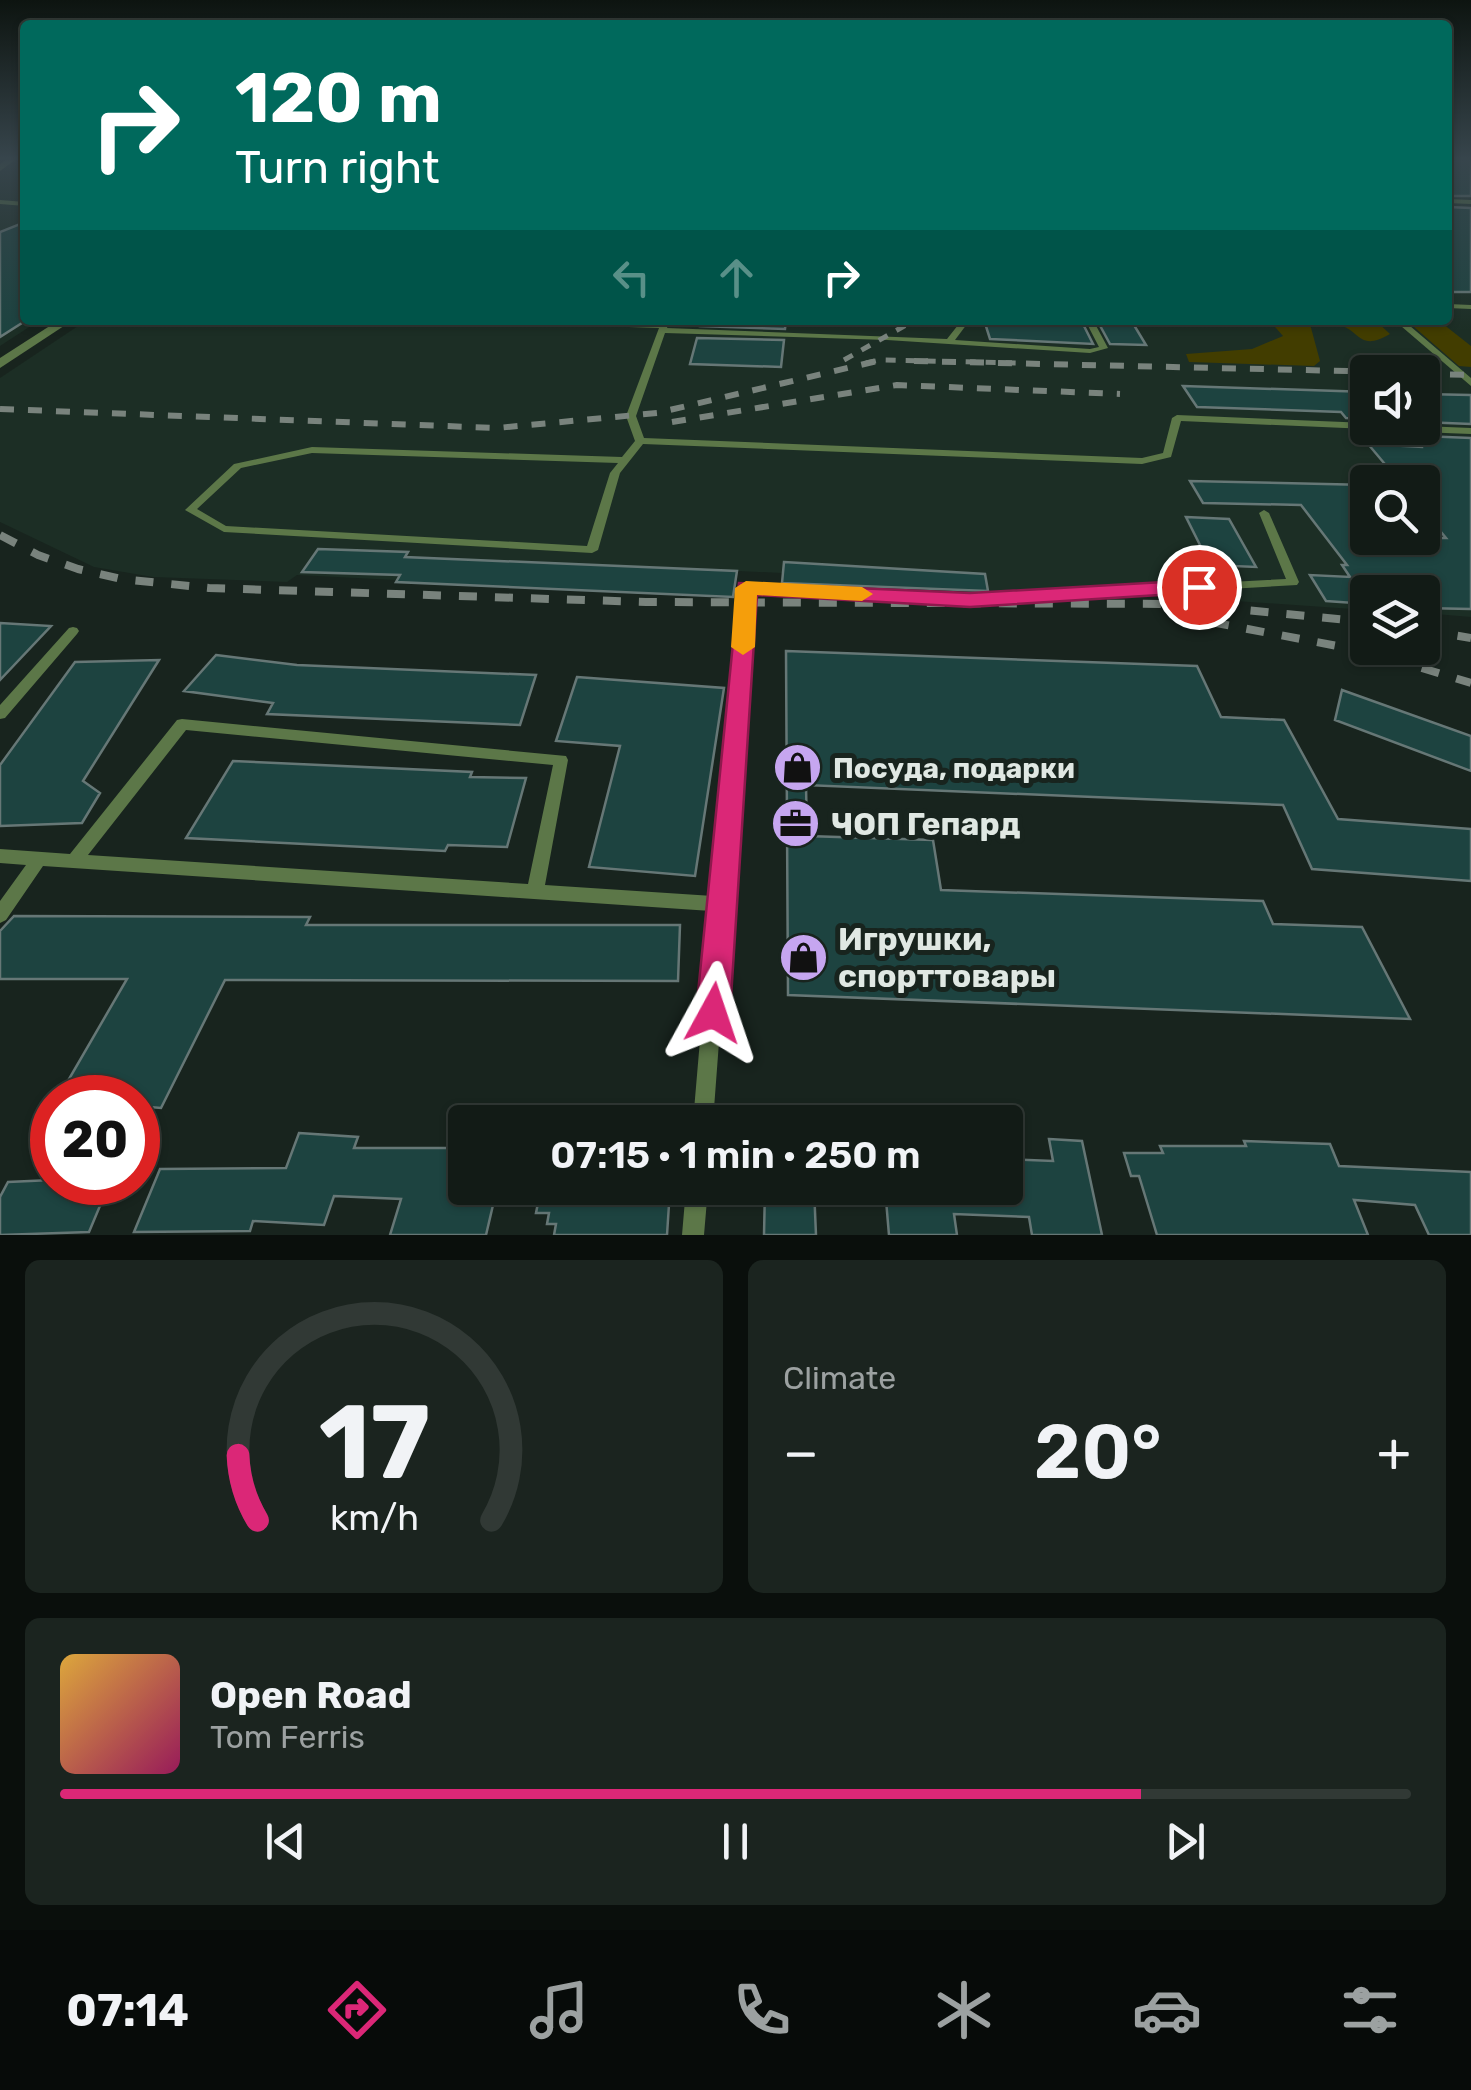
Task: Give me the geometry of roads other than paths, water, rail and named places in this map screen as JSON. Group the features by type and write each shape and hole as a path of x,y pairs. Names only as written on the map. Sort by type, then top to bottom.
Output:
{"street":[{"path":"0,364 59,325"}],"lane":[{"path":"633,325 1090,351 1104,348 1092,325"},
{"path":"949,342 962,325"},
{"path":"1404,325 1471,383"},
{"path":"640,441 631,416 664,326"},
{"path":"640,441 1142,460 1167,454 1177,418 1350,425"},
{"path":"1440,430 1471,431"},
{"path":"626,460 312,450 238,466 190,510 224,529 592,550 615,472 626,460 640,441"},
{"path":"704,1105 746,588 970,600 1293,582 1264,513"},
{"path":"0,714 73,631"},
{"path":"74,861 182,724 561,760 535,892"},
{"path":"0,856 722,904"},
{"path":"0,916 39,859"},
{"path":"692,1235 695,1205"}],"railway":[{"path":"844,360 906,325"},
{"path":"0,409 497,428 657,413 877,361"},
{"path":"914,361 1350,371"},
{"path":"866,363 1020,363"},
{"path":"1440,374 1471,375"},
{"path":"672,422 897,385 1120,394"},
{"path":"0,535 38,555 78,569 121,579 209,588 646,602 1183,604 1350,620"},
{"path":"1211,622 1369,652 1471,683"},
{"path":"1440,633 1471,638"}],"place":[{"name":"Посуда, подарки","path":"798,768"},
{"name":"ЧОП Гепард","path":"796,824"},
{"name":"Игрушки, спорттовары","path":"803,957"}]}
